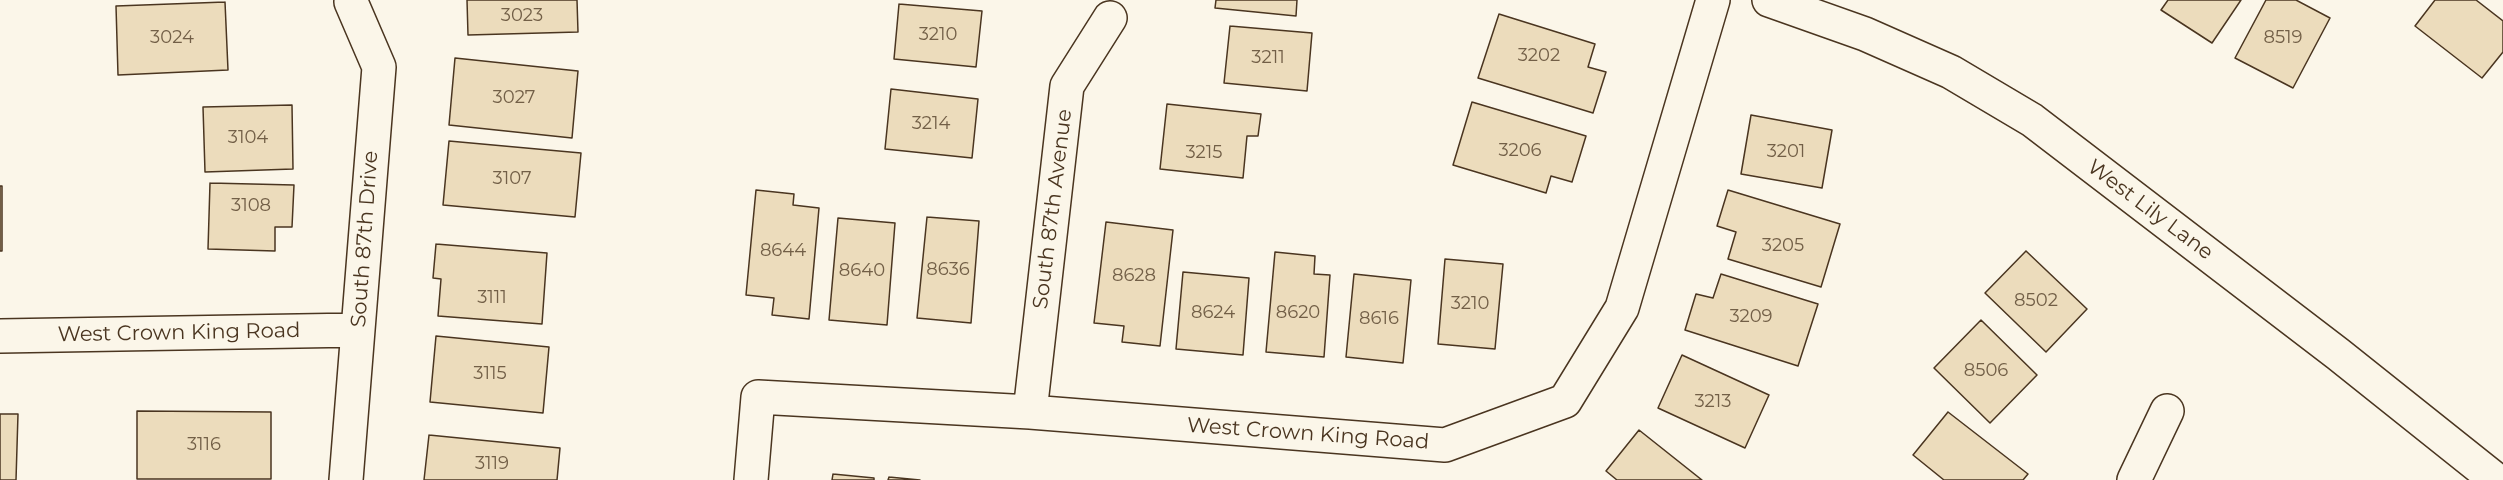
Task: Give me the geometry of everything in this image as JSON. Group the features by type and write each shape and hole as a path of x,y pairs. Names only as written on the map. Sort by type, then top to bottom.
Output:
{"street":[{"name":"West Crown King Road","path":"751,480 758,397 1030,412 1444,445 1565,401 1622,308 1713,0"},
{"name":"West Lily Lane","path":"1769,0 1865,34 1951,72 2032,120 2338,354 2496,480"},
{"name":"South 87th Drive","path":"346,480 379,67 351,2"},
{"name":"South 87th Avenue","path":"1030,412 1067,86 1110,18"},
{"name":"West Crown King Road","path":"0,336 358,330"},
{"path":"2134,480 2167,411"}],"building":[{"path":"467,0 577,0 578,32 468,35"},
{"path":"1216,0 1297,0 1296,16 1215,8"},
{"path":"2168,0 2241,0 2212,43 2161,10"},
{"path":"2266,0 2296,0 2330,18 2293,88 2235,58"},
{"path":"2435,0 2476,0 2503,21 2503,52 2482,78 2415,26"},
{"path":"225,2 228,70 118,75 116,6"},
{"path":"899,4 982,11 976,67 894,59"},
{"path":"1499,14 1595,44 1588,67 1606,72 1593,113 1478,78"},
{"path":"1230,26 1312,33 1307,91 1224,83"},
{"path":"455,58 578,71 572,138 449,125"},
{"path":"891,89 978,99 972,158 885,149"},
{"path":"1472,102 1586,136 1572,182 1551,176 1546,193 1453,165"},
{"path":"1167,104 1261,114 1258,136 1247,136 1243,178 1160,169"},
{"path":"292,105 293,169 205,172 203,107"},
{"path":"1751,115 1832,130 1822,188 1741,174"},
{"path":"449,141 581,153 575,217 443,205"},
{"path":"210,183 294,185 292,227 275,227 275,251 208,249"},
{"path":"0,186 2,186 2,251 0,251"},
{"path":"756,190 794,194 793,205 819,208 809,319 772,315 774,298 746,295"},
{"path":"1728,190 1840,224 1821,287 1728,259 1736,232 1717,226"},
{"path":"927,217 979,221 971,323 917,318"},
{"path":"838,218 895,223 887,325 829,320"},
{"path":"1106,222 1173,230 1160,346 1122,342 1124,326 1094,323"},
{"path":"436,244 547,253 542,324 438,316 441,279 433,278"},
{"path":"2026,251 2087,309 2046,352 1985,293"},
{"path":"1275,252 1315,256 1314,274 1330,275 1324,357 1266,352"},
{"path":"1445,259 1503,264 1495,349 1438,344"},
{"path":"1183,272 1249,278 1243,355 1176,349"},
{"path":"1354,274 1411,280 1403,363 1346,357"},
{"path":"1721,274 1818,304 1798,366 1685,330 1696,294 1713,298"},
{"path":"1981,320 2037,375 1990,423 1934,368"},
{"path":"436,336 549,347 543,413 430,402"},
{"path":"1682,355 1769,395 1745,448 1658,408"},
{"path":"137,411 271,412 271,479 137,479"},
{"path":"1948,412 2028,474 2023,480 1944,480 1913,455"},
{"path":"0,414 18,414 16,480 0,480"},
{"path":"1639,430 1702,480 1617,480 1606,471"},
{"path":"429,435 560,448 557,480 424,480"},
{"path":"833,474 874,478 874,480 832,480"},
{"path":"889,477 920,480 888,480"}]}
